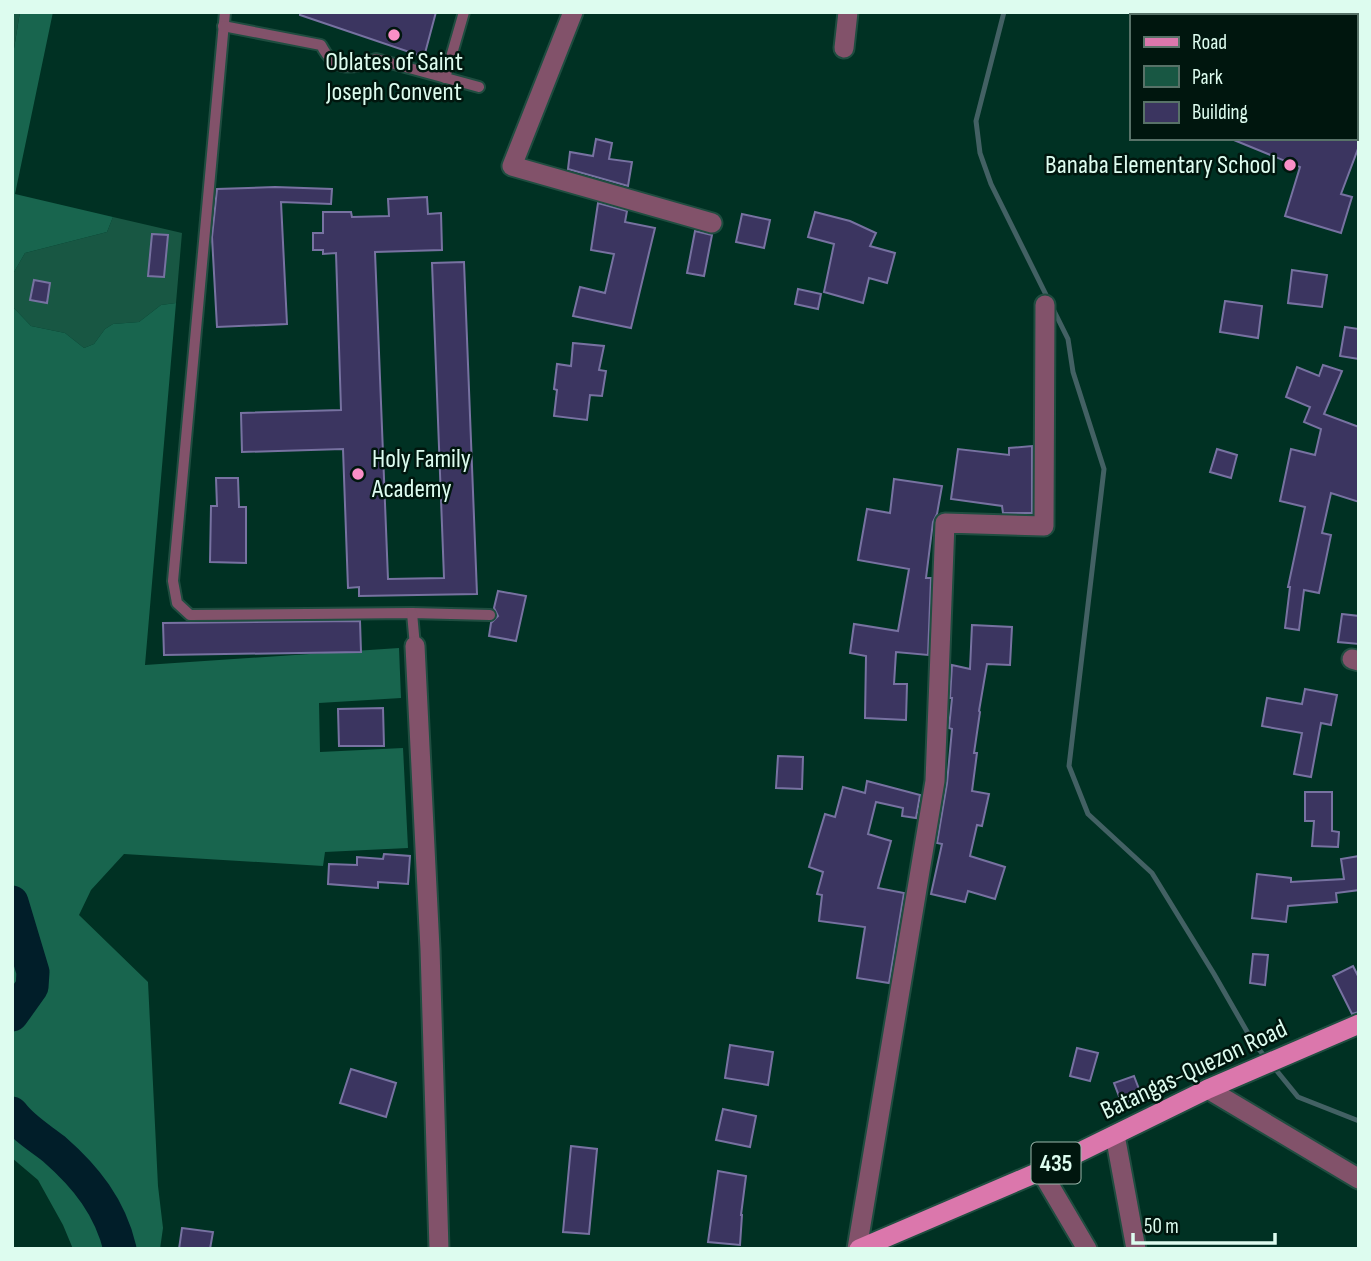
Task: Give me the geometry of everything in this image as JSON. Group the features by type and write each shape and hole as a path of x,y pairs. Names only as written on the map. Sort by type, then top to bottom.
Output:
{"main road":[{"name":"Batangas-Quezon Road","path":"858,1249 1041,1171 1208,1090 1359,1024"}],"street":[{"path":"573,12 512,166 712,223"},
{"path":"844,48 848,12"},
{"path":"858,1249 935,781 945,523 1044,526 1045,305"},
{"path":"415,646 429,935 439,1249"},
{"path":"1208,1090 1359,1179"},
{"path":"1115,1135 1136,1249"},
{"path":"1041,1171 1087,1249"}],"lane":[{"path":"225,12 173,581 177,603 190,615 491,615"},
{"path":"445,78 464,12"},
{"path":"223,26 321,45 328,59 343,66 358,67 376,59 479,88"},
{"path":"412,613 415,646"}],"green space":[{"path":"12,12 20,12 12,61"},
{"path":"20,12 53,12 15,194 113,217 107,232 25,253 14,272 12,295 12,61"},
{"path":"113,217 182,233 176,303 161,305 139,322 113,324 105,329 94,344 84,348 65,333 31,326 12,306 14,272 25,253 107,232"},
{"path":"176,303 145,665 399,648 401,698 319,703 320,752 403,748 408,848 325,852 323,866 124,854 91,890 79,915 148,982 158,1186 163,1228 160,1249 73,1249 38,1180 12,1158 12,306 31,326 65,333 84,348 94,344 105,329 113,324 139,322 161,305"}],"building":[{"name":"Oblates of Saint Joseph Convent","path":"300,12 436,12 424,57 300,15"},
{"path":"1359,138 1359,146 1341,194 1352,197 1341,233 1285,216 1300,167 1234,140"},
{"path":"596,139 612,143 609,159 632,162 628,186 568,169 570,152 593,156"},
{"path":"217,189 332,189 331,204 281,202 287,324 217,327 212,237"},
{"path":"427,197 428,214 441,213 442,250 375,252 388,579 444,578 432,263 464,262 477,594 359,596 359,587 348,588 343,449 242,452 241,413 341,410 336,253 323,254 323,250 313,250 313,233 323,233 323,212 351,212 352,217 389,216 388,199"},
{"path":"598,203 627,211 625,222 655,228 631,328 573,316 580,287 605,293 614,254 591,250"},
{"path":"815,212 850,221 876,233 870,246 895,253 887,283 869,278 863,303 824,292 834,244 808,237"},
{"path":"742,214 770,220 764,248 736,242"},
{"path":"695,231 712,235 704,276 687,273"},
{"path":"152,234 168,235 164,277 148,276"},
{"path":"1292,270 1327,275 1322,307 1288,303"},
{"path":"34,280 50,283 47,303 30,300"},
{"path":"798,289 821,294 818,309 795,304"},
{"path":"1225,301 1262,306 1258,338 1220,332"},
{"path":"1345,327 1359,329 1359,359 1340,356"},
{"path":"573,343 604,346 599,370 606,371 602,396 590,395 587,420 554,416 557,364 571,366"},
{"path":"1323,365 1342,371 1324,414 1359,427 1359,502 1331,493 1322,533 1331,535 1319,593 1304,590 1299,630 1285,628 1288,587 1305,507 1280,501 1291,449 1315,455 1321,429 1304,422 1310,407 1286,397 1297,367 1319,376"},
{"path":"1032,446 1032,513 1003,513 1002,506 951,499 958,449 1009,455 1009,448"},
{"path":"1217,449 1237,455 1231,478 1210,472"},
{"path":"216,478 238,478 239,507 246,507 246,563 210,562 211,506 217,506"},
{"path":"894,479 942,486 933,522 926,578 931,578 928,655 896,652 894,684 907,684 906,720 865,718 866,656 850,653 854,624 898,631 909,569 858,560 867,509 890,513"},
{"path":"498,591 526,596 516,641 489,636 491,623 498,616 494,608"},
{"path":"1342,614 1359,616 1359,644 1338,642"},
{"path":"360,621 361,652 164,655 163,623"},
{"path":"972,625 1012,627 1010,665 987,664 974,753 977,753 972,791 989,794 982,826 977,825 970,856 1005,867 995,899 968,891 965,902 931,894 942,844 937,843 952,729 949,728 952,665 970,669"},
{"path":"1305,689 1337,695 1331,725 1321,723 1311,777 1294,774 1302,733 1262,726 1267,698 1302,704"},
{"path":"383,708 384,746 339,746 338,709"},
{"path":"778,756 803,757 802,789 776,788"},
{"path":"867,781 920,795 916,818 902,816 903,808 876,802 868,834 891,841 878,888 904,893 889,983 857,978 865,927 819,921 822,895 817,894 823,872 809,867 825,814 835,817 843,787 865,793"},
{"path":"1305,792 1332,792 1332,831 1339,832 1338,847 1312,846 1314,821 1305,821"},
{"path":"384,854 410,856 408,884 378,882 378,888 328,884 329,864 357,865 357,857 383,859"},
{"path":"1359,856 1359,890 1336,893 1337,902 1288,906 1286,922 1252,918 1257,874 1291,878 1291,882 1344,879 1341,859"},
{"path":"1253,954 1268,955 1265,985 1250,983"},
{"path":"1353,966 1359,978 1359,1012 1352,1014 1333,976"},
{"path":"730,1045 773,1052 768,1085 725,1078"},
{"path":"1077,1048 1098,1053 1090,1081 1070,1076"},
{"path":"351,1069 396,1083 386,1117 340,1103"},
{"path":"1134,1076 1142,1097 1122,1104 1114,1083"},
{"path":"723,1109 756,1116 750,1147 716,1140"},
{"path":"571,1146 597,1149 589,1234 563,1232"},
{"path":"718,1171 746,1176 740,1245 708,1242"},
{"path":"182,1228 213,1232 210,1249 179,1249"}],"waterway":[{"path":"1004,12 976,121 980,153 991,184 1068,339 1073,372 1104,469 1069,766 1088,814 1152,873 1253,1042 1266,1058"},
{"path":"12,902 33,972 32,987 12,1015"},
{"path":"1272,1065 1298,1097 1359,1121"},
{"path":"12,1113 26,1128 66,1160 86,1182 103,1206 120,1249"}],"place":[{"name":"Oblates of Saint Joseph Convent","path":"394,35"},
{"name":"Banaba Elementary School","path":"1290,165"},
{"name":"Holy Family Academy","path":"358,474"}]}
